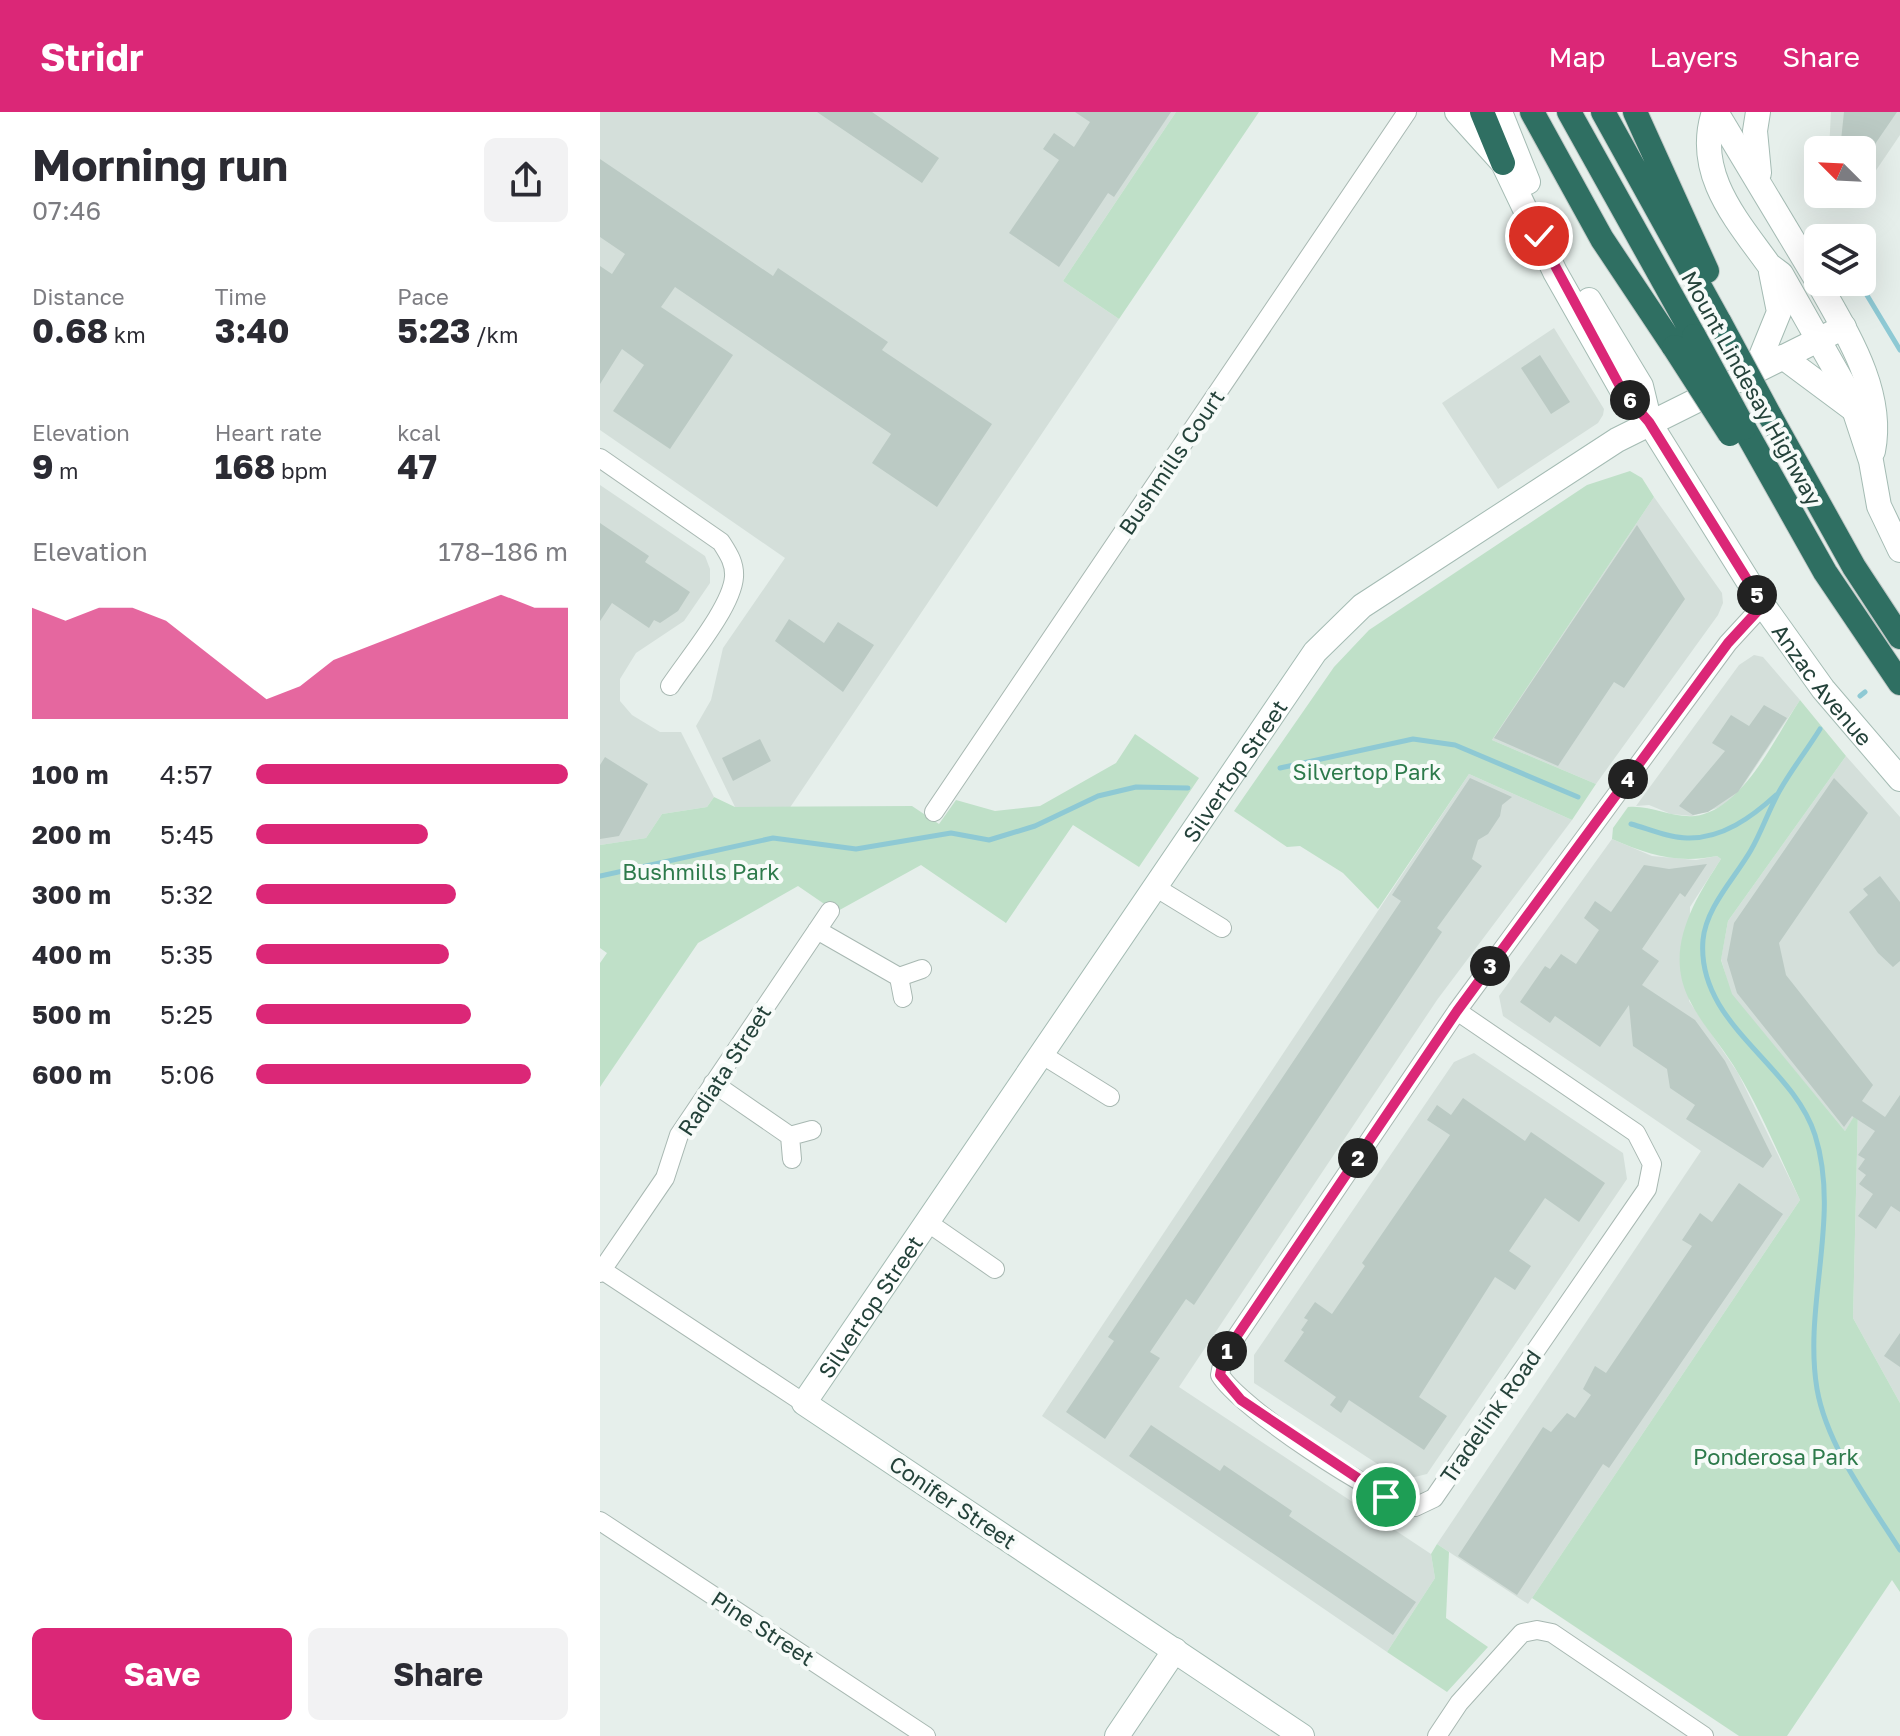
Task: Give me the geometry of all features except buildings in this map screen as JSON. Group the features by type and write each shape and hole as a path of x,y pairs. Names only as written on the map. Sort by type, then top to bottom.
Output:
{"highway":[{"path":"1482,112 1503,163"},
{"path":"1532,112 1602,239 1684,342"},
{"name":"Mount Lindesay Highway","path":"1569,112 1684,342 1737,431 1763,463 1825,572 1900,683"},
{"name":"Mount Lindesay Highway","path":"1603,112 1854,567 1900,637"},
{"path":"1635,112 1719,297 1720,323"}],"street":[{"name":"Bushmills Court","path":"934,812 1407,112"},
{"name":"Anzac Avenue","path":"1457,112 1503,163 1555,272 1623,392 1649,422 1763,605 1823,689 1900,779"},
{"name":"Anzac Avenue","path":"1500,112 1559,250 1641,386 1649,422"},
{"path":"1715,112 1709,137 1712,172 1725,203 1769,265 1781,274 1820,338 1855,410 1871,461 1879,506 1900,550"},
{"path":"1715,112 1760,180 1804,257"},
{"path":"1758,112 1755,131 1760,180"},
{"path":"1755,371 1779,312 1769,265"},
{"path":"1826,296 1844,327 1866,378 1877,431 1871,461"},
{"name":"Silvertop Street","path":"804,1403 1315,652 1337,628 1362,606 1546,485 1649,422 1844,327"},
{"path":"1783,357 1855,410"},
{"path":"600,458 721,542 732,559 734,577 727,598 670,686"},
{"name":"Tradelink Road","path":"1457,1011 1636,1133 1652,1164 1647,1189 1458,1464 1434,1498 1415,1507 1386,1497 1230,1390 1220,1375 1224,1355 1457,1011 1728,643 1763,605"},
{"path":"1155,887 1222,928"},
{"name":"Radiata Street","path":"601,1272 665,1178 679,1135 830,911"},
{"path":"817,930 899,977 922,969"},
{"path":"899,977 903,998"},
{"path":"1041,1054 1110,1097"},
{"path":"713,1083 790,1136 812,1130"},
{"path":"790,1136 792,1159"},
{"path":"927,1222 995,1269"},
{"name":"Conifer Street","path":"601,1272 804,1403 1302,1736"},
{"name":"Pine Street","path":"600,1521 926,1736"},
{"path":"1437,1736 1459,1703 1522,1633 1537,1630 1552,1633 1704,1736"},
{"path":"1117,1736 1175,1650"}],"shaded area":[{"path":"600,112 1176,112 1063,281 1119,319 789,809 735,807 696,726 711,700 723,648 785,558 600,430"},
{"path":"1831,112 1900,112 1900,135 1876,170 1876,136 1830,136"},
{"path":"1554,328 1604,409 1603,415 1598,423 1498,489 1442,403"},
{"path":"600,485 705,556 710,569 710,583 684,621 636,653 620,679 620,701 632,715 660,732 681,732 714,797 707,807 662,814 646,838 600,845"},
{"path":"1654,497 1722,593 1723,603 1718,615 1596,784 1492,740"},
{"path":"1754,655 1763,657 1800,700 1739,792 1724,806 1692,816 1671,814 1649,805 1636,806 1739,665"},
{"path":"1846,756 1900,817 1900,1403 1853,1318 1858,1112 1845,1131 1731,994 1721,959 1728,921"},
{"path":"1469,774 1572,820 1437,1000 1179,1387 1431,1554 1435,1578 1387,1652 1042,1416"},
{"path":"1612,839 1652,856 1696,860 1717,856 1721,859 1690,907 1689,1001 1738,1073 1800,1200 1528,1604 1437,1544 1701,1151 1503,1016 1499,996"},
{"path":"1474,1053 1623,1153 1627,1179 1427,1474 1402,1480 1254,1383 1254,1355 1454,1062"}],"green space":[{"path":"1176,112 1259,112 1119,319 1063,281"},
{"name":"Silvertop Park","path":"1630,471 1642,478 1654,497 1492,740 1596,784 1572,820 1469,774 1378,909 1343,873 1300,846 1287,847 1234,811 1334,667 1369,630 1587,485"},
{"name":"Ponderosa Park","path":"1800,700 1846,756 1728,921 1721,960 1732,994 1845,1131 1858,1110 1853,1318 1900,1403 1900,1592 1892,1580 1787,1736 1739,1736 1532,1598 1800,1200 1747,1088 1695,1011 1682,982 1680,963 1685,927 1721,859 1717,856 1689,859 1663,856 1612,839 1613,828 1628,807 1695,816 1712,811 1728,801 1756,770"},
{"name":"Bushmills Park","path":"1135,734 1199,778 1139,867 1073,825 1006,923 921,865 836,912 798,886 698,943 600,1087 600,963 607,953 600,948 600,845 646,838 662,814 707,807 714,797 735,807 912,806 939,824 956,800 995,811 1040,806 1116,763"},
{"path":"1437,1544 1449,1552 1446,1618 1488,1647 1447,1692 1387,1652 1435,1578 1431,1554"}],"waterway":[{"path":"1867,296 1900,350"},
{"path":"1860,696 1865,692"},
{"path":"1820,729 1780,790 1751,850 1710,916 1703,940 1705,970 1714,996 1729,1020 1787,1086 1803,1109 1815,1135 1822,1166 1824,1197 1814,1325 1817,1389 1839,1452 1900,1550"},
{"path":"1280,768 1413,739 1455,745 1578,797"},
{"path":"600,876 773,838 856,849 951,833 989,840 1035,826 1098,796 1136,787 1188,788"},
{"path":"1631,824 1673,837 1712,835 1736,825 1776,795"}],"route":[{"path":"1386,1497 1241,1400 1220,1375 1224,1355 1457,1011 1728,643 1763,605 1649,422 1623,392 1555,272 1539,236"}]}
